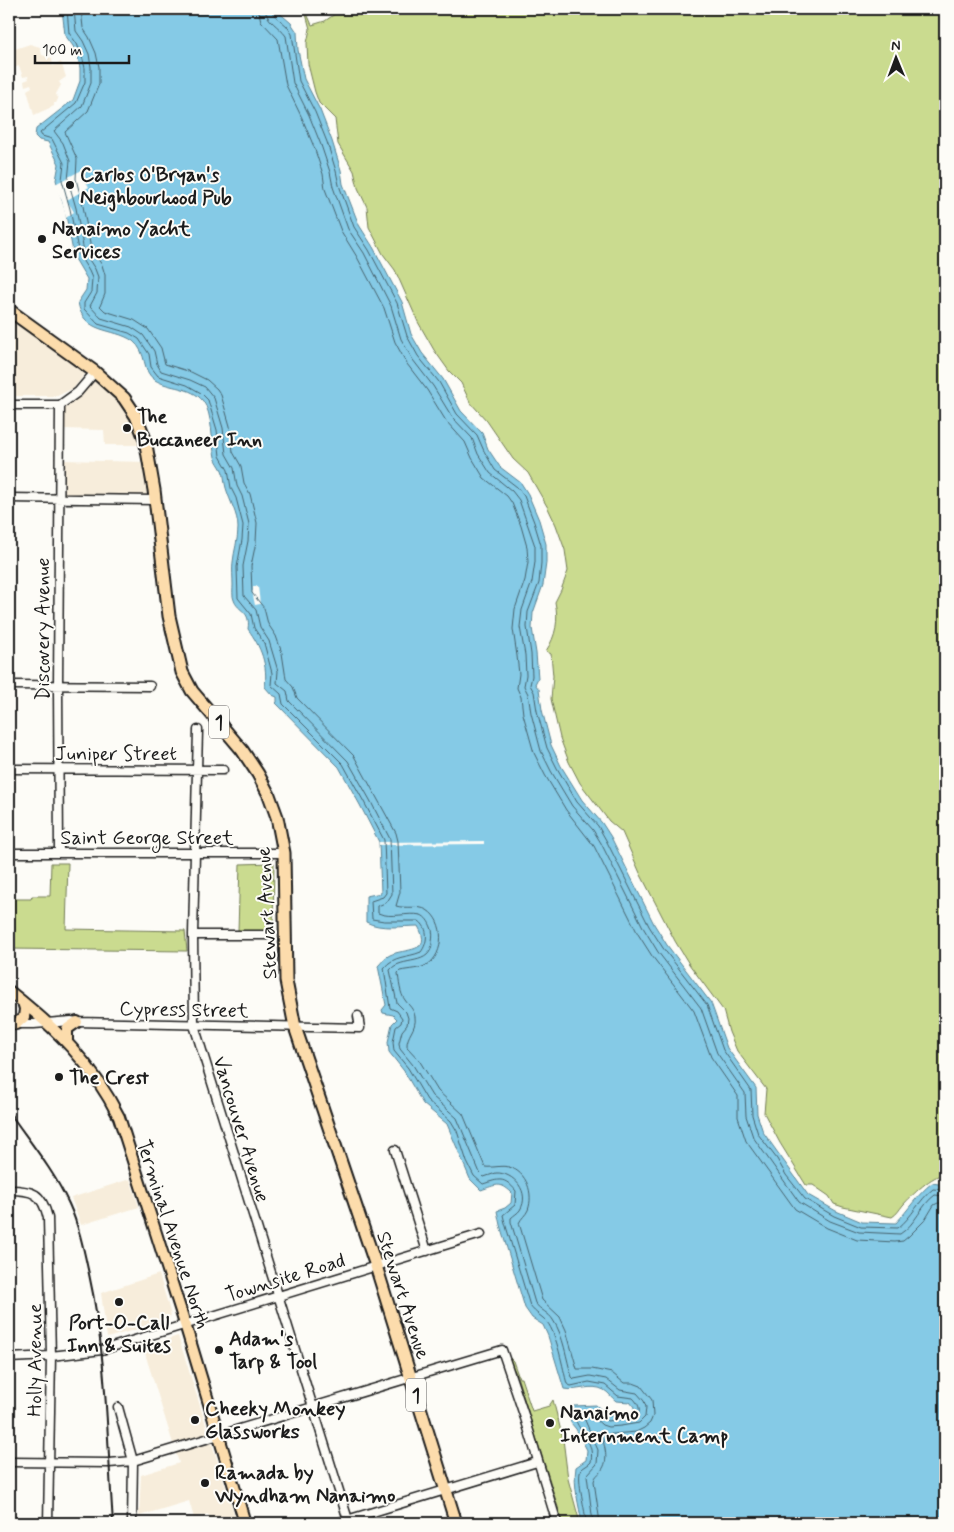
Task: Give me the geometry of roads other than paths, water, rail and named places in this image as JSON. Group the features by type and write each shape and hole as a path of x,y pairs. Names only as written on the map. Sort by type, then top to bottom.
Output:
{"highway":[{"name":"Stewart Avenue","path":"9,310 95,372 124,398 136,416 145,439 155,500 169,616 182,672 192,690 242,750 269,795 284,853 286,981 296,1027 376,1266 456,1523"}],"main road":[{"name":"Terminal Avenue North","path":"9,991 67,1042 97,1077 107,1092 119,1117 185,1324 245,1523"},
{"path":"12,1024 24,1017 23,1002"},
{"path":"67,1042 68,1029 77,1022"}],"street":[{"path":"9,404 60,405 78,392 95,372"},
{"name":"Discovery Avenue","path":"59,853 60,405"},
{"path":"9,498 155,500"},
{"path":"9,685 150,686"},
{"name":"Vancouver Avenue","path":"198,730 193,935 194,1025 277,1296 314,1407 348,1522"},
{"name":"Juniper Street","path":"9,769 223,770"},
{"name":"Saint George Street","path":"9,853 284,853"},
{"path":"193,935 268,935"},
{"name":"Cypress Street","path":"12,1024 71,1021 360,1028 358,1016"},
{"path":"394,1150 427,1251"},
{"name":"Holly Avenue","path":"9,1190 20,1190 41,1198 48,1218 51,1356 48,1523"},
{"name":"Townsite Road","path":"9,1358 51,1356 102,1350 481,1234"},
{"path":"9,1462 109,1463 133,1461 502,1350 557,1523"},
{"path":"118,1407 133,1461 132,1523"},
{"path":"337,1523 348,1522 537,1462"}],"water":[{"path":"62,9 275,9 291,23 297,32 298,50 304,79 320,110 332,141 341,170 343,184 359,225 402,302 411,334 422,353 443,379 461,411 482,433 488,449 500,467 521,483 539,520 546,544 546,563 543,585 533,613 532,628 538,678 535,684 539,689 551,745 561,766 582,800 602,823 611,837 654,924 667,945 711,1003 727,1048 756,1088 757,1114 763,1132 808,1195 836,1211 862,1222 896,1223 917,1197 932,1183 945,1185 945,1523 582,1523 575,1474 576,1467 586,1460 587,1450 571,1423 568,1410 574,1406 596,1405 608,1416 634,1413 634,1407 630,1402 616,1401 606,1391 599,1388 564,1389 543,1325 532,1318 525,1308 500,1225 497,1211 511,1203 512,1193 501,1185 481,1190 470,1179 447,1124 423,1104 404,1071 389,1052 388,1042 392,1024 397,1019 393,1015 383,1013 382,1010 386,1005 378,966 390,955 420,946 422,935 418,926 385,927 366,922 366,896 381,893 379,842 339,767 276,703 277,697 272,695 265,687 266,679 263,656 248,629 248,618 233,598 233,565 238,523 226,488 223,472 215,457 209,413 206,406 198,396 155,380 148,372 141,351 133,341 92,325 81,313 78,302 86,290 87,279 74,257 65,210 56,180 59,164 48,142 39,140 35,136 36,129 73,100 80,81 78,57 65,35"}],"railway":[{"path":"9,1112 63,1192 73,1212 81,1239 100,1335 113,1523"}],"place":[{"name":"Carlos O'Bryan's Neighbourhood Pub","path":"70,185"},
{"name":"Nanaimo Yacht Services","path":"42,239"},
{"name":"The Buccaneer Inn","path":"127,428"},
{"name":"The Crest","path":"59,1077"},
{"name":"Port-O-Call Inn & Suites","path":"119,1302"},
{"name":"Adam's Tarp & Tool","path":"219,1350"},
{"name":"Cheeky Monkey Glassworks","path":"195,1420"},
{"name":"Nanaimo Internment Camp","path":"550,1423"},
{"name":"Ramada by Wyndham Nanaimo","path":"205,1483"}]}
